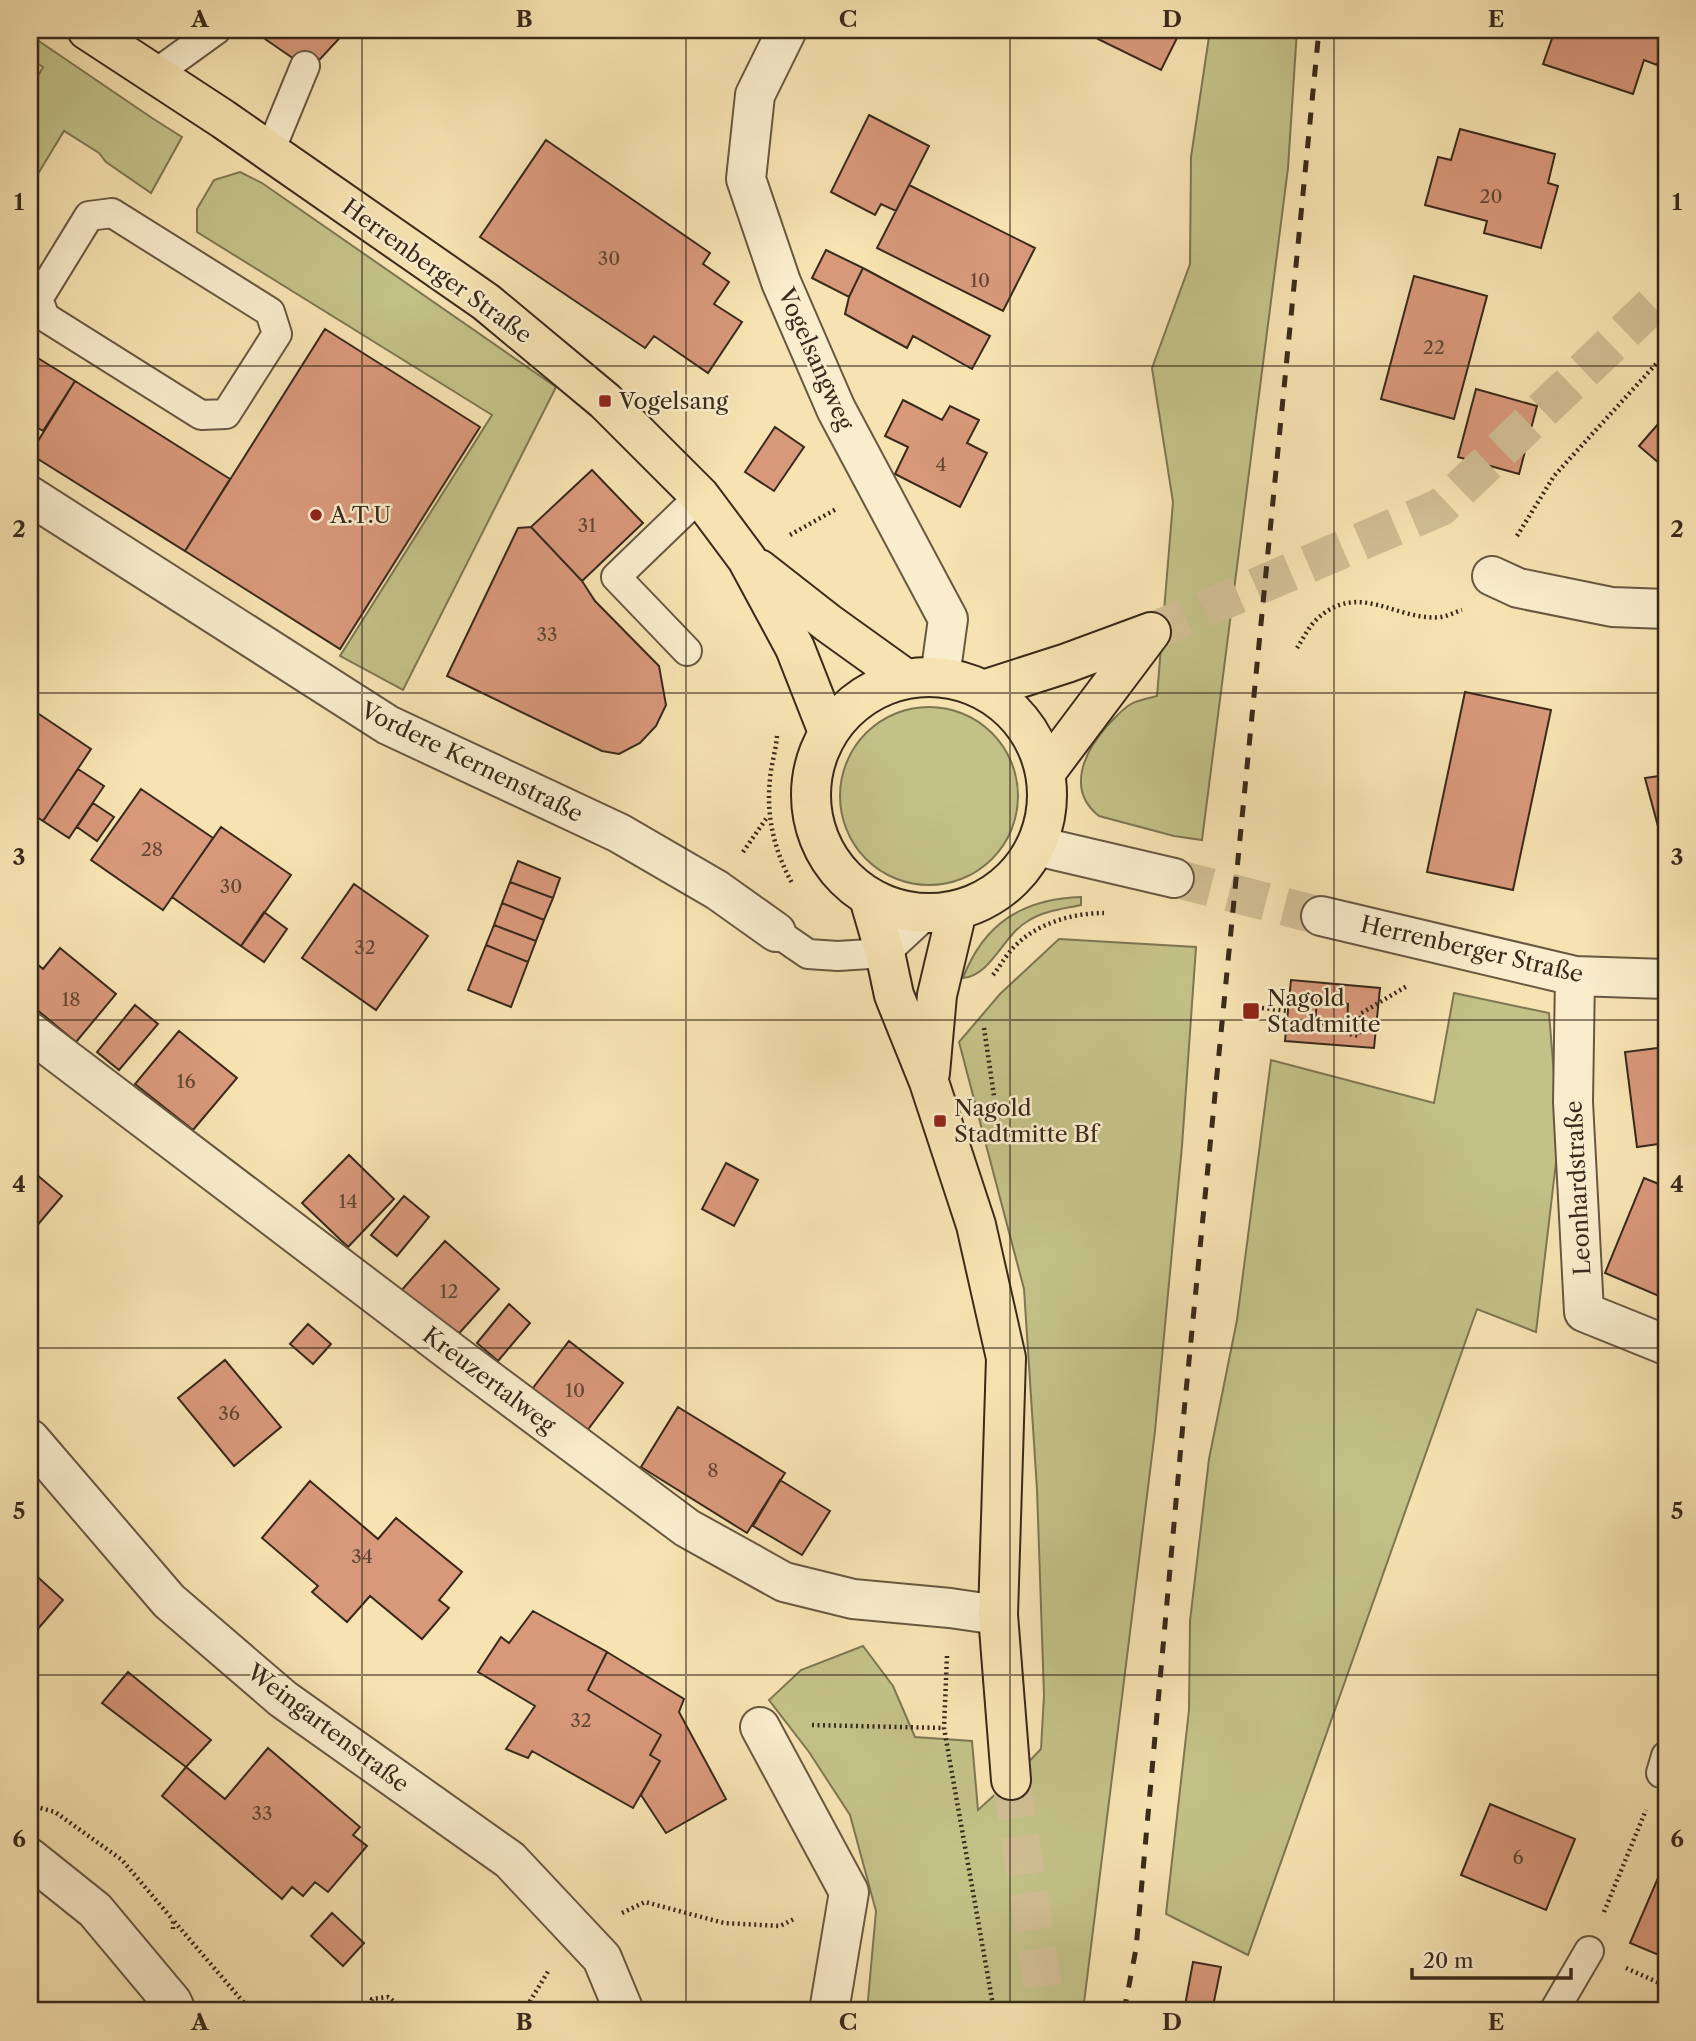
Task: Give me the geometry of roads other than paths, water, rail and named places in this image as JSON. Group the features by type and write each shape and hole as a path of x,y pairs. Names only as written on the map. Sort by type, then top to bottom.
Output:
{"main road":[{"name":"Herrenberger Straße","path":"88,30 270,151 486,302 606,401 700,496 747,559 795,648 828,732"},
{"name":"Herrenberger Straße","path":"747,559 828,624 923,678"},
{"path":"983,690 1151,632 1046,772"},
{"path":"923,678 962,681 983,690 1012,710 1034,738 1046,772 1048,811 1037,846 1017,875 989,898 942,913 897,909 869,898 839,872 818,839 810,801 815,762 828,732 849,708 876,689 923,678"},
{"path":"869,898 894,995 929,1082 976,1225 1006,1358 998,1615 1011,1780"},
{"path":"929,1082 942,913"}],"street":[{"name":"Vogelsangweg","path":"787,30 755,95 746,178 781,282 836,410 948,620 923,678"},
{"name":"Vordere Kernenstraße","path":"30,496 388,725 620,833 717,890 776,932"},
{"path":"1492,576 1518,588 1612,607 1666,609"},
{"path":"1037,846 1174,878"},
{"name":"Herrenberger Straße","path":"1321,915 1575,976 1666,979"},
{"name":"Leonhardstraße","path":"1575,976 1573,1102 1584,1312 1666,1345"},
{"name":"Kreuzertalweg","path":"30,1032 687,1528 784,1582 853,1599 998,1615"},
{"name":"Weingartenstraße","path":"30,1438 169,1601 283,1699 510,1860 602,1958 624,2011"},
{"path":"760,1727 849,1892 829,2011"},
{"path":"30,1858 94,1910 172,2002 176,2011"}],"lane":[{"path":"155,74 215,30"},
{"path":"270,151 305,66"},
{"path":"112,213 270,312 277,334 226,414 201,415 45,317 38,299 89,216 112,213"},
{"path":"687,651 616,577 700,496"},
{"path":"776,932 808,954 838,956 885,953 942,913"},
{"path":"1554,2011 1589,1951"}],"tunnel":[{"path":"1151,632 1441,507 1666,292"},
{"path":"1174,878 1321,916"},
{"path":"1011,1780 1047,2011"}],"railway":[{"path":"1124,2011 1136,1949 1184,1412 1319,30"}],"place":[{"name":"Vogelsang","path":"605,401"},
{"name":"A.T.U","path":"316,515"},
{"name":"Nagold Stadtmitte","path":"1251,1011"},
{"name":"Nagold Stadtmitte Bf","path":"940,1121"}]}
